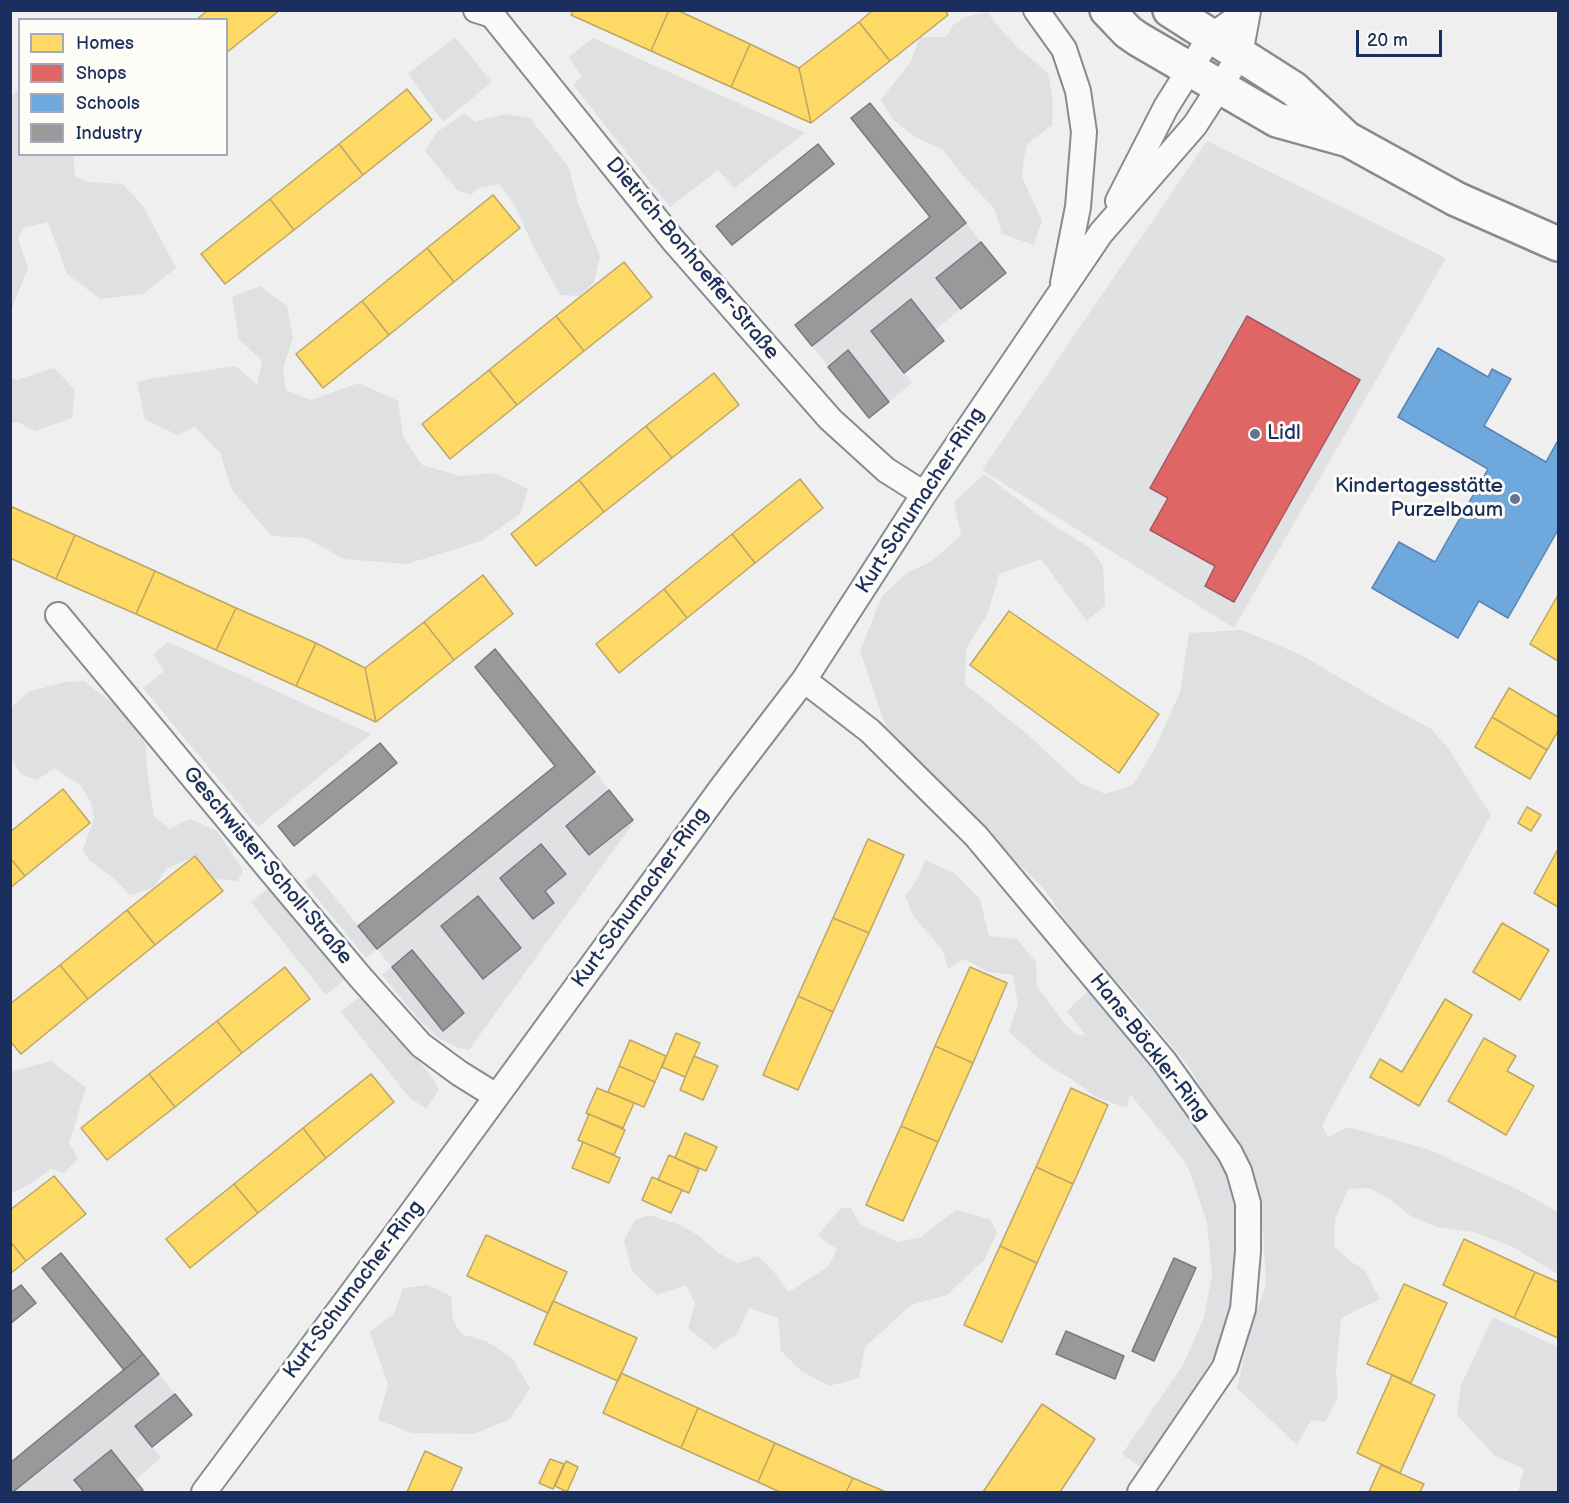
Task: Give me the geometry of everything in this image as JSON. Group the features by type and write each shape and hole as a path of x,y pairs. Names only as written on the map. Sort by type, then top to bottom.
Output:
{"street":[{"name":"Dietrich-Bonhoeffer-Straße","path":"476,10 492,15 673,240 830,419 886,470 924,494"},
{"name":"Kurt-Schumacher-Ring","path":"1036,10 1064,49 1078,91 1084,132 1078,207 1061,292"},
{"path":"1107,10 1138,39 1277,120 1349,140 1456,199 1558,244"},
{"path":"1170,10 1294,89 1349,140"},
{"path":"1210,37 1248,11"},
{"path":"1240,55 1248,11"},
{"name":"Kurt-Schumacher-Ring","path":"1101,233 1166,106 1210,37"},
{"name":"Kurt-Schumacher-Ring","path":"204,1492 405,1222 723,786 804,680 924,494 1101,233 1195,125 1240,55"},
{"name":"Geschwister-Scholl-Straße","path":"58,615 299,905 421,1045 496,1096"},
{"name":"Hans-Böckler-Ring","path":"804,680 870,731 976,836 1164,1061 1230,1153 1239,1171 1248,1203 1248,1251 1244,1309 1225,1367 1140,1492"}],"shaded area":[{"path":"987,12 1015,45 1048,73 1053,100 1052,125 1028,143 1022,177 1042,221 1034,245 1002,234 994,208 942,149 917,138 894,121 881,100 911,61 920,37 946,37 953,25 965,17"},
{"path":"455,37 492,82 443,122 408,74"},
{"path":"593,38 805,133 734,188 718,170 670,207 573,85 582,76 569,57"},
{"path":"18,90 18,156 73,156 75,176 89,182 123,184 143,206 176,268 143,294 100,299 67,274 48,222 25,227 18,238 28,268 11,311 10,97"},
{"path":"465,113 475,122 505,114 530,118 569,168 578,203 600,256 594,283 579,296 560,295 533,246 517,210 500,184 479,188 471,195 458,191 425,151 437,132"},
{"path":"1207,141 1446,258 1234,628 982,470"},
{"path":"966,223 1006,273 936,329 944,341 905,373 912,383 869,418 812,346"},
{"path":"260,286 287,306 293,338 283,368 286,390 311,400 359,383 398,401 403,437 422,465 460,476 495,473 528,489 520,514 481,541 407,564 344,559 306,538 272,536 232,490 220,453 195,427 178,435 145,420 137,382 236,366 257,385 262,361 239,339 232,297"},
{"path":"54,368 75,390 72,418 35,431 19,423 11,423 11,378 17,380"},
{"path":"984,474 1048,522 1092,549 1103,566 1105,605 1087,621 1041,559 999,574 988,613 966,649 965,684 1028,735 1080,783 1105,794 1133,785 1156,746 1180,692 1189,633 1242,630 1301,655 1430,728 1447,747 1491,815 1322,1125 1328,1137 1348,1127 1427,1149 1519,1190 1558,1212 1558,1274 1511,1246 1473,1232 1437,1227 1412,1217 1389,1199 1369,1188 1348,1189 1335,1219 1334,1246 1365,1271 1380,1299 1341,1318 1336,1372 1338,1397 1325,1422 1311,1420 1297,1445 1237,1388 1248,1339 1266,1284 1258,1195 1249,1161 1215,1114 1191,1070 1133,999 1081,943 1045,890 890,738 860,651 882,596 907,573 932,561 961,535 954,502"},
{"path":"168,642 371,734 258,827 143,688 164,671 153,654"},
{"path":"84,681 107,699 134,714 146,747 154,816 169,829 190,819 217,831 243,870 238,881 215,879 193,857 166,869 154,887 130,895 113,878 89,860 83,850 94,818 91,803 81,786 54,768 37,780 21,774 11,759 10,709 28,692 65,682"},
{"path":"595,772 633,820 545,891 554,903 493,990 443,1031 377,949"},
{"path":"633,820 634,822 469,1050 438,1038 419,1020 382,975 392,967 443,1030 492,991 483,979 512,937 554,903 545,891"},
{"path":"925,860 954,873 980,899 989,936 1017,939 1036,962 1037,986 1063,1022 1077,1035 1085,1035 1067,1011 1097,982 1239,1171 1243,1309 1151,1475 1122,1454 1183,1365 1203,1320 1212,1276 1207,1222 1190,1172 1183,1159 1130,1094 1127,1108 1096,1097 1044,1063 1009,1032 1018,1005 1013,975 988,972 964,959 948,969 942,949 914,917 905,896 918,878"},
{"path":"315,873 377,949 366,958 304,882"},
{"path":"270,887 344,980 326,995 251,902"},
{"path":"359,997 431,1076 439,1090 426,1109 409,1097 341,1012"},
{"path":"51,1061 86,1088 69,1143 78,1159 64,1173 51,1169 11,1194 11,1072"},
{"path":"841,1208 851,1208 860,1224 897,1242 921,1237 956,1210 990,1219 997,1232 985,1259 947,1295 911,1305 865,1347 859,1378 829,1386 801,1371 781,1351 778,1318 749,1308 737,1334 714,1349 688,1328 695,1304 686,1285 657,1295 632,1271 624,1241 634,1221 649,1215 680,1225 698,1235 718,1253 738,1263 758,1256 789,1292 829,1266 837,1249 818,1235"},
{"path":"427,1285 451,1296 453,1320 461,1334 486,1341 512,1358 530,1388 510,1419 474,1434 412,1433 378,1420 388,1384 370,1332 394,1314 403,1288"},
{"path":"1493,1317 1558,1347 1558,1492 1518,1492 1524,1469 1494,1455 1457,1415 1461,1385"},
{"path":"159,1374 192,1415 153,1447 161,1458 135,1480 143,1490 140,1492 13,1492"}],"building: Homes":[{"path":"208,10 280,10 228,51 228,18 198,18"},
{"path":"573,10 669,10 651,51 571,15"},
{"path":"669,10 677,10 750,44 731,87 651,51"},
{"path":"873,10 945,10 948,15 890,61 859,22"},
{"path":"859,22 890,61 811,123 799,68"},
{"path":"750,44 799,68 811,123 731,87"},
{"path":"407,89 432,120 363,175 339,144"},
{"path":"339,144 363,175 294,230 270,199"},
{"path":"493,195 520,228 454,282 427,248"},
{"path":"270,199 294,230 225,284 201,254"},
{"path":"427,248 454,282 389,335 362,301"},
{"path":"624,262 652,297 584,351 556,316"},
{"path":"362,301 389,335 323,388 296,354"},
{"path":"556,316 584,351 517,405 489,370"},
{"path":"489,370 517,405 450,459 422,424"},
{"path":"714,373 739,405 672,458 646,426"},
{"path":"646,426 672,458 604,512 579,480"},
{"path":"800,479 823,508 755,563 732,534"},
{"path":"579,480 604,512 536,566 511,534"},
{"path":"10,506 75,535 56,579 10,558"},
{"path":"732,534 755,563 687,618 664,589"},
{"path":"75,535 155,571 136,614 56,579"},
{"path":"155,571 236,608 216,650 136,614"},
{"path":"483,575 513,614 454,660 424,622"},
{"path":"664,589 687,618 619,673 596,644"},
{"path":"1558,595 1558,661 1530,644"},
{"path":"236,608 316,643 296,686 216,650"},
{"path":"1009,611 1159,714 1119,773 970,665"},
{"path":"424,622 454,660 376,722 365,668"},
{"path":"316,643 365,668 376,722 296,686"},
{"path":"1509,688 1558,717 1558,731 1547,750 1492,717"},
{"path":"1492,717 1547,750 1530,779 1475,747"},
{"path":"63,789 90,823 25,876 10,858 10,832"},
{"path":"1527,807 1541,815 1531,831 1518,823"},
{"path":"868,839 904,855 869,933 833,918"},
{"path":"1558,849 1558,907 1534,893"},
{"path":"195,856 223,891 155,945 127,910"},
{"path":"10,858 25,876 10,888"},
{"path":"127,910 155,945 88,999 60,965"},
{"path":"833,918 869,933 833,1012 798,996"},
{"path":"1502,923 1549,950 1520,1000 1473,972"},
{"path":"60,965 88,999 21,1054 10,1041 10,1004"},
{"path":"285,967 310,999 242,1053 217,1021"},
{"path":"970,967 1007,983 973,1063 935,1046"},
{"path":"798,996 833,1012 798,1090 763,1075"},
{"path":"1445,999 1472,1015 1419,1106 1370,1077 1380,1059 1402,1072"},
{"path":"217,1021 242,1053 175,1107 149,1074"},
{"path":"676,1033 700,1043 685,1077 662,1067"},
{"path":"1484,1038 1516,1056 1507,1071 1534,1086 1506,1135 1448,1101"},
{"path":"630,1040 666,1056 655,1082 619,1066"},
{"path":"935,1046 973,1063 938,1142 901,1126"},
{"path":"694,1056 718,1066 703,1100 680,1090"},
{"path":"619,1066 655,1082 644,1107 608,1092"},
{"path":"149,1074 175,1107 107,1160 81,1128"},
{"path":"371,1074 394,1102 326,1158 303,1128"},
{"path":"597,1088 634,1103 623,1128 586,1113"},
{"path":"1071,1088 1108,1105 1073,1184 1036,1167"},
{"path":"589,1114 625,1130 614,1155 578,1140"},
{"path":"901,1126 938,1142 903,1221 866,1205"},
{"path":"303,1128 326,1158 258,1213 234,1184"},
{"path":"685,1133 717,1147 706,1171 675,1158"},
{"path":"583,1142 620,1158 609,1183 572,1168"},
{"path":"669,1155 699,1169 689,1193 658,1180"},
{"path":"1036,1167 1073,1184 1037,1263 1000,1246"},
{"path":"54,1176 86,1214 26,1261 10,1241 10,1210"},
{"path":"652,1177 682,1190 671,1213 642,1200"},
{"path":"234,1184 258,1213 190,1268 166,1239"},
{"path":"486,1235 567,1272 548,1313 467,1276"},
{"path":"1464,1239 1535,1272 1514,1318 1443,1285"},
{"path":"10,1241 26,1261 10,1274"},
{"path":"1000,1246 1037,1263 1002,1342 964,1325"},
{"path":"1535,1272 1558,1282 1558,1338 1514,1318"},
{"path":"1404,1284 1447,1303 1411,1383 1367,1364"},
{"path":"553,1301 637,1338 618,1381 534,1344"},
{"path":"621,1373 698,1408 681,1448 603,1413"},
{"path":"1392,1375 1435,1395 1400,1473 1357,1453"},
{"path":"1042,1404 1095,1439 1060,1492 983,1492"},
{"path":"698,1408 775,1443 758,1482 681,1448"},
{"path":"775,1443 853,1478 846,1492 780,1492 758,1482"},
{"path":"425,1451 462,1468 451,1492 407,1492"},
{"path":"550,1459 564,1464 553,1489 539,1483"},
{"path":"566,1461 578,1467 567,1492 555,1486"},
{"path":"1381,1465 1424,1484 1420,1492 1369,1492"},
{"path":"853,1478 886,1492 846,1492"}],"building: Shops":[{"name":"Lidl","path":"1247,316 1360,380 1234,602 1205,586 1215,566 1150,530 1168,498 1150,488"}],"building: Schools":[{"name":"Kindertagesstätte Purzelbaum","path":"1438,348 1488,377 1492,369 1511,379 1484,426 1546,462 1558,443 1558,530 1508,618 1479,601 1458,638 1372,588 1399,542 1435,562 1488,469 1398,417"}],"building: Industry":[{"path":"870,103 966,223 812,346 795,325 930,217 851,118"},
{"path":"818,144 834,164 732,245 716,226"},
{"path":"981,242 1006,273 961,309 936,278"},
{"path":"911,299 944,341 904,373 871,331"},
{"path":"848,350 889,402 869,418 828,367"},
{"path":"495,649 595,772 377,949 358,926 555,766 475,667"},
{"path":"380,743 397,763 294,846 278,826"},
{"path":"609,790 633,820 589,855 566,826"},
{"path":"541,844 566,874 545,891 554,903 533,919 500,878"},
{"path":"478,896 521,948 483,979 441,926"},
{"path":"412,950 464,1013 443,1031 392,967"},
{"path":"61,1253 143,1354 124,1370 42,1268"},
{"path":"1174,1258 1196,1268 1154,1361 1132,1351"},
{"path":"21,1285 36,1303 10,1324 10,1293"},
{"path":"1066,1331 1124,1356 1115,1379 1056,1354"},
{"path":"143,1354 159,1374 13,1492 10,1492 10,1463"},
{"path":"175,1394 192,1415 152,1447 135,1426"},
{"path":"111,1450 143,1490 140,1492 84,1492 74,1480"}],"place":[{"name":"Lidl","path":"1255,434"},
{"name":"Kindertagesstätte Purzelbaum","path":"1515,499"}]}
